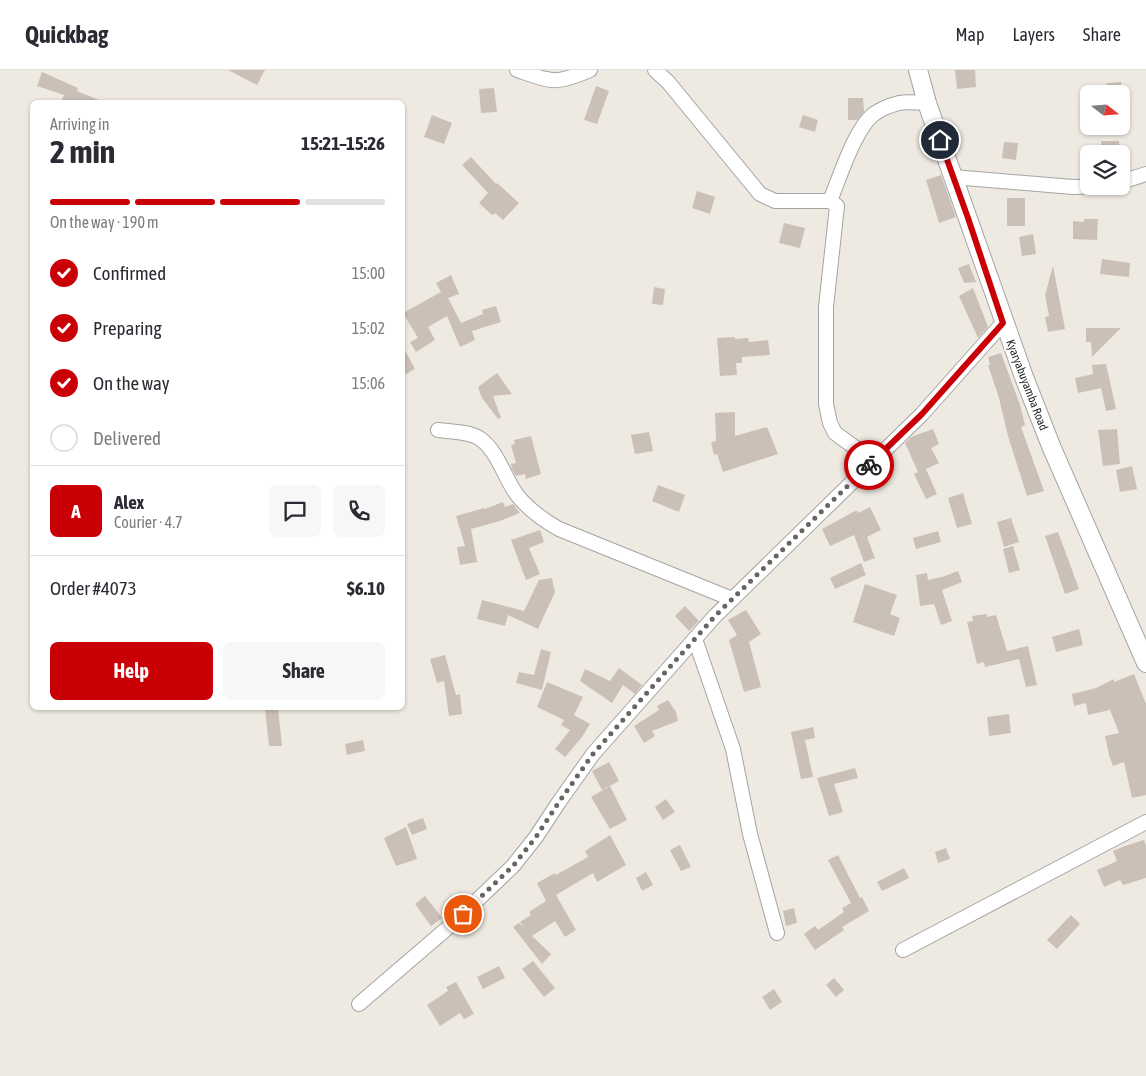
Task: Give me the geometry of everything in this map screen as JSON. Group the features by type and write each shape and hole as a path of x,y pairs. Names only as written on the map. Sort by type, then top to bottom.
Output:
{"street":[{"path":"517,70 554,82 590,70"},
{"path":"655,70 668,82 760,194 775,201 830,201 836,206 826,307 826,404 830,422 835,433 857,449 879,456"},
{"name":"Kyaryabuyamba Road","path":"918,70 927,102 1003,323 1051,446 1146,663"},
{"path":"830,201 854,144 864,125 874,114 887,107 901,103 927,102"},
{"path":"1130,179 1146,174"},
{"path":"954,177 1080,188"},
{"path":"359,1004 451,926 513,866 536,837 593,754 695,639 732,599 922,414 1003,323"},
{"path":"438,430 467,433 478,437 488,445 517,495 530,510 546,522 732,599"},
{"path":"695,639 733,749 750,834 777,932"},
{"path":"903,950 1146,822"}],"building":[{"path":"228,70 265,70 257,85"},
{"path":"955,70 975,70 976,87 957,89"},
{"path":"42,72 78,88 77,91 99,100 62,100 64,95 37,86"},
{"path":"1121,82 1121,85 1107,85 1107,83"},
{"path":"596,86 609,91 597,124 584,120"},
{"path":"494,88 497,112 481,113 479,89"},
{"path":"848,98 863,98 864,112 857,120 848,120"},
{"path":"432,115 452,123 444,144 424,137"},
{"path":"803,115 818,120 815,132 799,127"},
{"path":"1101,141 1119,141 1119,145 1101,145"},
{"path":"1004,142 1018,143 1016,160 1002,158"},
{"path":"471,157 496,184 519,203 503,220 495,213 492,215 479,203 488,193 462,165"},
{"path":"941,175 956,217 939,223 926,180"},
{"path":"697,191 715,197 710,214 692,208"},
{"path":"1007,198 1025,198 1025,226 1007,226"},
{"path":"1084,219 1098,219 1097,240 1073,239 1073,221 1084,222"},
{"path":"784,223 805,228 800,248 779,243"},
{"path":"1033,234 1036,254 1022,256 1019,237"},
{"path":"1102,259 1130,263 1129,277 1100,274"},
{"path":"969,264 976,282 964,283 958,268"},
{"path":"1053,266 1065,329 1048,332 1045,317 1049,316 1045,295"},
{"path":"451,275 459,294 448,298 461,323 483,314 482,310 496,306 501,322 472,331 475,340 460,347 447,316 428,327 435,340 416,352 410,342 418,338 405,316 405,312 441,292 436,283"},
{"path":"654,287 665,289 663,305 652,304"},
{"path":"973,288 988,327 978,338 959,296"},
{"path":"1086,328 1121,328 1092,357 1091,342 1086,342"},
{"path":"735,337 735,339 748,338 749,342 768,340 770,355 742,357 742,363 736,363 737,375 720,376 717,338"},
{"path":"405,351 415,369 406,374 405,372"},
{"path":"1001,353 1020,405 1025,425 1021,427 1044,491 1027,496 988,365 990,365 988,357"},
{"path":"1106,364 1116,409 1106,411 1101,388 1078,393 1075,378 1093,374 1092,365"},
{"path":"497,373 512,394 493,396 501,418 498,419 482,398 478,387"},
{"path":"735,412 735,436 767,427 778,454 723,472 717,454 714,455 711,442 716,441 715,413"},
{"path":"933,429 939,444 931,448 939,463 926,469 937,494 926,499 914,474 918,472 905,443 911,437"},
{"path":"1117,429 1120,464 1103,466 1098,430"},
{"path":"649,432 653,451 635,454 631,435"},
{"path":"531,436 541,474 526,479 525,474 516,476 512,469 511,464 516,463 511,445 515,444 514,440"},
{"path":"1132,466 1137,489 1120,492 1116,470"},
{"path":"658,485 685,495 679,512 652,501"},
{"path":"963,493 972,524 957,528 948,498"},
{"path":"503,502 505,507 513,504 520,513 471,529 477,562 460,565 457,547 465,546 456,516 485,509"},
{"path":"870,507 881,530 867,537 875,558 864,562 854,535 830,546 822,529 857,510 858,513"},
{"path":"1011,518 1019,542 1004,547 997,522"},
{"path":"540,530 544,542 529,548 540,574 526,580 511,540"},
{"path":"938,531 941,542 916,549 913,538"},
{"path":"1058,532 1079,589 1065,594 1045,536"},
{"path":"1013,546 1020,570 1009,573 1003,549"},
{"path":"861,563 866,575 835,589 830,578"},
{"path":"958,571 962,582 942,590 952,621 941,625 934,604 920,606 916,575 927,573 928,580"},
{"path":"552,578 555,592 538,629 508,615 505,626 477,619 482,600 524,611 539,580"},
{"path":"865,584 897,595 890,614 900,618 894,636 853,622"},
{"path":"685,606 699,621 689,631 675,616"},
{"path":"746,610 761,634 749,642 761,687 744,692 729,640 737,635 728,620"},
{"path":"987,614 987,617 996,615 1007,651 1028,646 1037,685 1026,687 1019,659 985,667 984,662 977,664 967,622 973,621 972,616"},
{"path":"1079,629 1083,645 1056,652 1052,637"},
{"path":"541,649 551,652 542,690 516,683 519,672 534,675"},
{"path":"445,655 456,695 460,694 462,714 449,716 444,681 437,683 430,659"},
{"path":"619,668 642,685 635,694 623,685 612,703 580,681 585,669 610,681"},
{"path":"1134,674 1146,704 1146,795 1132,798 1124,762 1113,766 1109,755 1105,736 1119,733 1110,710 1088,715 1086,703 1074,706 1072,694 1096,688 1114,679 1114,682"},
{"path":"547,682 583,697 574,715 590,724 565,757 555,749 570,730 561,725 564,720 537,707"},
{"path":"668,700 676,712 678,721 652,731 655,736 644,743 634,726 659,710 657,706"},
{"path":"265,710 278,710 282,746 269,746"},
{"path":"1009,714 1011,733 989,736 987,717"},
{"path":"813,727 815,738 805,740 813,777 801,779 791,732"},
{"path":"363,740 365,751 347,755 345,744"},
{"path":"609,762 619,781 602,790 592,771"},
{"path":"855,768 858,778 834,784 843,812 829,816 817,778"},
{"path":"610,786 627,820 610,829 591,797"},
{"path":"666,799 675,812 663,820 655,807"},
{"path":"423,818 427,829 412,835 407,824"},
{"path":"406,827 417,859 396,866 384,838"},
{"path":"610,835 626,865 597,882 593,873 556,895 576,930 565,937 555,921 532,936 551,954 542,964 513,927 519,923 524,928 520,922 531,915 529,912 546,901 537,883 555,873 556,875 588,857 585,851"},
{"path":"1144,840 1146,846 1146,878 1123,885 1120,880 1104,887 1097,870 1117,861 1113,851"},
{"path":"680,845 691,867 681,871 670,850"},
{"path":"946,848 950,859 938,863 935,852"},
{"path":"838,855 860,898 862,897 869,911 842,927 844,930 815,950 804,934 815,926 818,930 844,912 842,908 851,903 828,860"},
{"path":"904,868 909,878 882,891 877,882"},
{"path":"646,872 653,885 642,891 636,878"},
{"path":"425,896 442,918 431,926 415,904"},
{"path":"794,908 797,923 786,926 783,911"},
{"path":"1071,915 1080,924 1057,949 1047,940"},
{"path":"533,961 555,988 544,997 522,969"},
{"path":"499,966 505,978 483,989 477,977"},
{"path":"834,978 844,990 836,997 826,985"},
{"path":"456,982 474,1014 464,1019 460,1013 440,1026 427,1005 448,991 446,987"},
{"path":"774,989 782,1002 770,1010 762,997"}],"way so far":[{"path":"463,914 513,866 536,837 576,776 593,754 715,616 869,465"}],"route":[{"path":"869,465 922,414 1003,323 940,140"}]}
